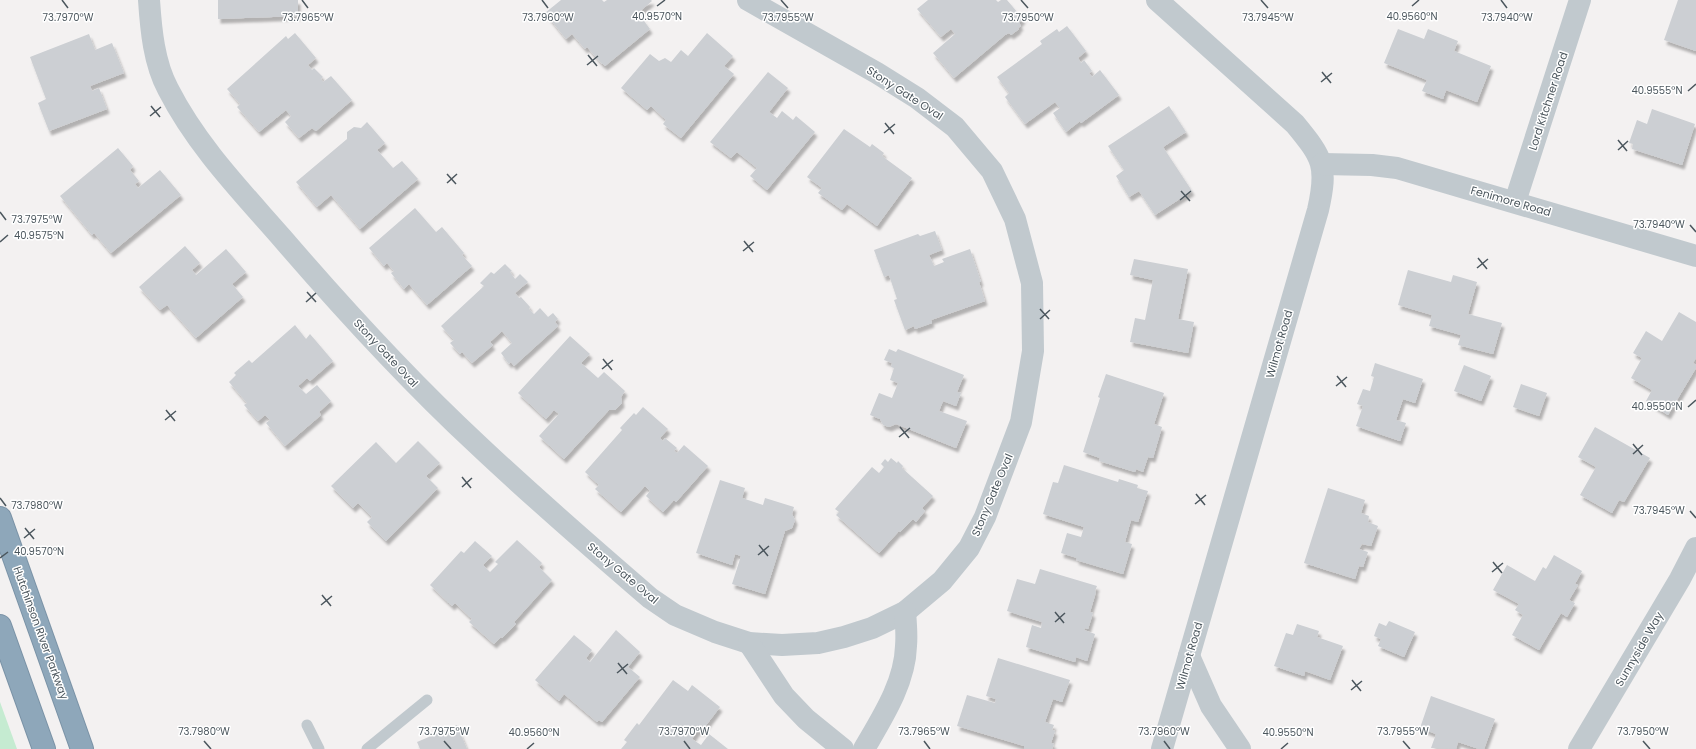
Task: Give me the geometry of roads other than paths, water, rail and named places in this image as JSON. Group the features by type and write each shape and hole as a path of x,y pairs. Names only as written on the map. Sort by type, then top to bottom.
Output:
{"highway":[{"name":"Hutchinson River Parkway","path":"0,518 82,749"},
{"path":"0,626 44,749"}],"street":[{"name":"Stony Gate Oval","path":"149,0 157,58 167,88 189,126 212,157 304,264 384,351 477,444 650,598 675,615 715,632 749,643 782,645 818,642 844,637 872,628 905,612 942,581 969,548 994,497 1021,422 1033,351 1032,283 1015,219 992,171 955,126 917,98 748,0"},
{"name":"Wilmot Road","path":"1157,0 1282,110 1306,136 1322,164 1324,179 1318,210 1162,749"},
{"name":"Lord Kitchner Road","path":"1515,202 1580,0"},
{"name":"Fenimore Road","path":"1322,164 1386,166 1515,202 1696,256"},
{"name":"Sunnyside Way","path":"1579,749 1680,578 1696,548"},
{"path":"864,749 886,711 899,684 906,647 905,612"},
{"path":"749,643 784,696 806,719 843,749"},
{"path":"1189,656 1211,706 1240,749"}],"lane":[{"path":"367,749 427,700"},
{"path":"307,725 319,749"}]}
